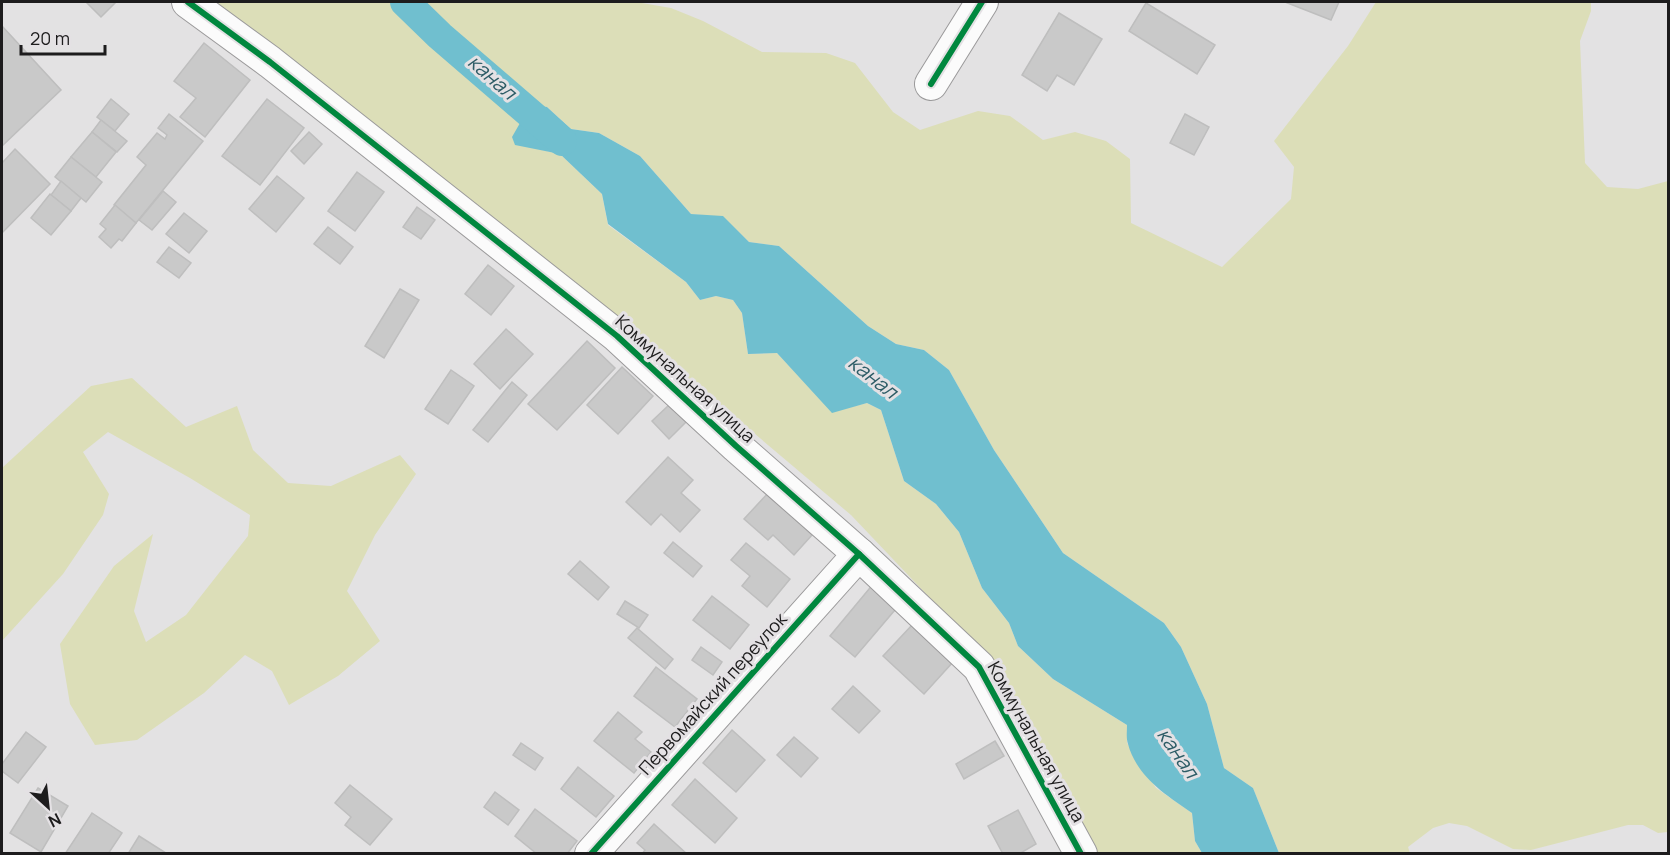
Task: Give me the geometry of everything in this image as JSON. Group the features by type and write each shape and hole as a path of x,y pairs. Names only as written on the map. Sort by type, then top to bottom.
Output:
{"street":[{"name":"Коммунальная улица","path":"188,2 270,62 617,336 736,446 859,554 979,667 1081,854"},
{"path":"931,84 982,2"},
{"name":"Первомайский переулок","path":"591,854 859,554"}],"green space":[{"path":"215,2 636,2 671,8 703,21 762,52 826,53 855,63 893,112 920,130 978,111 1010,116 1043,140 1075,132 1106,141 1130,159 1131,223 1222,267 1291,199 1294,167 1274,141 1348,46 1376,2 1591,2 1591,11 1580,41 1585,163 1607,187 1638,189 1668,181 1668,832 1658,833 1643,825 1628,825 1531,850 1513,849 1467,826 1449,823 1433,828 1408,847 1410,853 1279,853 1253,788 1224,768 1207,704 1181,647 1164,623 1063,553 994,450 949,370 924,350 896,344 868,326 779,246 749,242 723,217 691,214 640,156 599,133 571,129 547,107 515,144 560,154 602,194 608,225 686,282 700,300 716,296 733,300 742,313 748,354 777,353 832,412 867,403 881,410 904,481 936,504 959,532 982,588 1009,623 1018,646 1053,679 1127,725 1127,743 1156,788 1192,813 1195,841 1202,853 1098,853 986,657 851,515 627,326 334,102"},
{"path":"132,378 186,427 237,406 253,450 288,483 331,486 400,455 416,474 375,535 347,591 380,641 338,676 289,705 272,671 245,655 204,693 137,740 95,745 70,704 60,644 114,566 153,534 134,611 146,642 186,615 248,536 250,515 108,432 83,452 109,494 103,515 63,574 2,641 2,468 91,386"}],"water":[{"path":"539,106 547,107 571,129 599,133 640,156 691,214 723,216 749,242 779,246 868,326 896,344 924,350 949,370 994,450 1063,553 1164,623 1181,647 1207,704 1224,768 1253,788 1279,853 1202,853 1195,841 1192,813 1145,776 1132,756 1128,744 1127,725 1053,679 1018,646 1009,623 982,588 959,532 936,504 904,481 881,410 867,403 832,413 777,353 748,354 742,313 733,300 716,296 700,300 686,282 608,224 602,194 560,154 515,145 512,137 520,123"}],"building":[{"path":"86,2 116,2 101,17"},
{"path":"1285,2 1339,2 1331,20"},
{"path":"1146,3 1215,45 1197,74 1129,31"},
{"path":"1059,13 1102,39 1074,85 1057,75 1047,91 1022,75"},
{"path":"2,26 61,90 2,146"},
{"path":"204,43 250,80 205,137 180,117 196,98 174,81"},
{"path":"111,99 129,114 115,131 97,117"},
{"path":"267,99 304,128 260,185 222,156"},
{"path":"169,114 203,141 136,223 114,205 146,165 137,157 157,133 165,139 167,135 158,128"},
{"path":"1185,114 1209,127 1194,155 1170,143"},
{"path":"101,120 127,141 117,152 92,132"},
{"path":"92,132 116,152 96,177 71,157"},
{"path":"309,132 322,144 304,164 291,151"},
{"path":"15,149 50,184 2,233 2,163"},
{"path":"71,157 102,182 86,202 55,177"},
{"path":"357,172 384,192 355,231 328,211"},
{"path":"277,176 304,198 276,232 249,209"},
{"path":"61,181 81,198 71,211 51,195"},
{"path":"163,191 176,202 152,230 139,220"},
{"path":"50,194 71,211 51,235 31,218"},
{"path":"115,205 136,223 122,241 119,239 111,248 99,237 106,229 100,224"},
{"path":"417,207 435,220 421,239 403,227"},
{"path":"184,213 207,231 189,253 166,234"},
{"path":"328,227 353,247 340,264 314,244"},
{"path":"169,247 191,263 179,278 157,262"},
{"path":"488,265 514,286 491,315 465,294"},
{"path":"400,289 419,300 384,358 365,346"},
{"path":"506,329 533,354 500,389 474,364"},
{"path":"587,341 615,368 557,430 528,404"},
{"path":"622,367 653,396 618,434 587,405"},
{"path":"451,370 474,386 448,424 425,409"},
{"path":"512,382 527,395 488,442 473,430"},
{"path":"670,404 687,421 669,439 652,421"},
{"path":"668,457 693,480 681,493 700,510 680,532 661,514 651,525 626,502"},
{"path":"768,493 812,535 794,555 773,535 768,540 744,519"},
{"path":"673,542 702,566 693,577 664,553"},
{"path":"746,543 790,579 767,607 742,586 750,576 731,560"},
{"path":"580,561 609,587 598,600 568,574"},
{"path":"874,583 900,604 855,657 830,636"},
{"path":"712,596 749,625 730,649 693,620"},
{"path":"625,601 648,615 639,628 617,614"},
{"path":"912,625 953,662 924,694 883,656"},
{"path":"637,628 673,659 665,669 628,638"},
{"path":"701,647 722,662 713,675 692,660"},
{"path":"656,667 697,699 675,727 634,696"},
{"path":"853,686 880,711 859,733 832,709"},
{"path":"618,712 642,732 635,739 651,752 634,773 594,741"},
{"path":"732,730 765,760 736,792 703,763"},
{"path":"26,732 46,747 18,783 2,771 2,764"},
{"path":"794,737 818,758 801,777 777,755"},
{"path":"995,741 1004,756 964,779 956,764"},
{"path":"521,743 543,758 535,770 513,755"},
{"path":"578,767 614,796 596,817 561,789"},
{"path":"695,779 737,818 715,843 672,805"},
{"path":"350,785 392,819 370,845 345,825 351,817 335,803"},
{"path":"38,788 68,806 41,852 10,833"},
{"path":"495,792 519,810 508,825 484,807"},
{"path":"535,809 577,841 567,854 537,854 515,836"},
{"path":"1018,810 1036,844 1019,854 1003,854 988,826"},
{"path":"92,813 122,833 108,854 65,854"},
{"path":"654,824 687,854 642,854 645,850 637,843"},
{"path":"139,836 166,853 128,854"}],"waterway":[{"name":"канал","path":"405,2 440,36 562,141"}],"cycle path":[{"path":"188,2 270,62 617,336 736,446 859,554 979,667 1081,854"},
{"path":"931,84 982,2"},
{"path":"591,854 859,554"}]}
